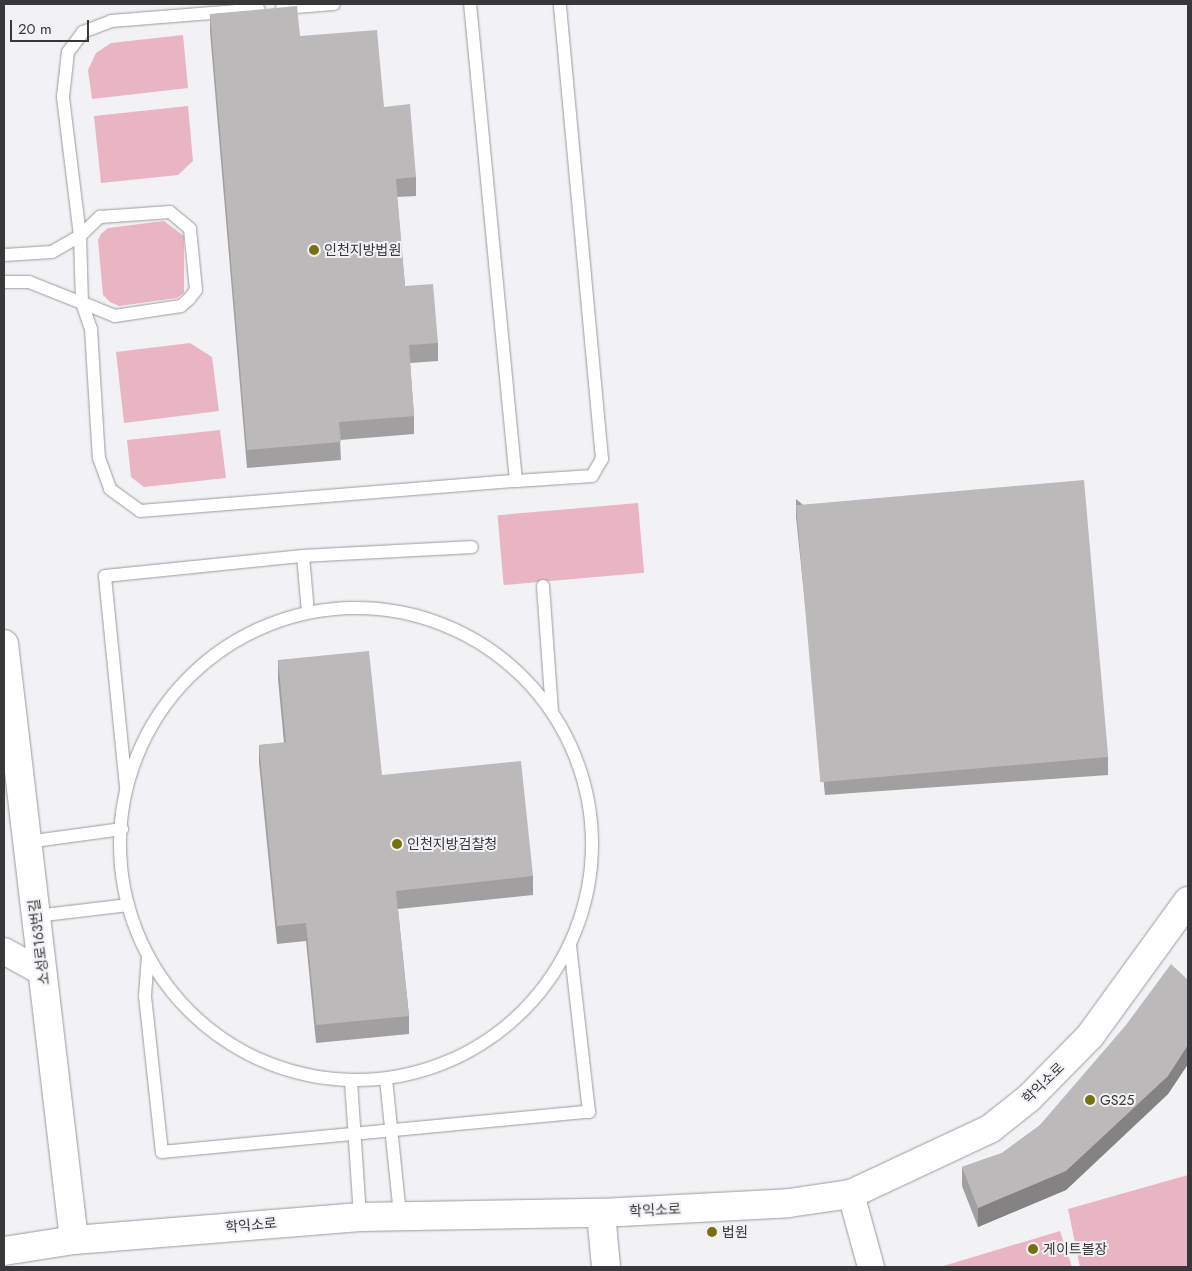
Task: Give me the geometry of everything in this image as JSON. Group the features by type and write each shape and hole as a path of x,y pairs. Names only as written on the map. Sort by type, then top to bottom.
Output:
{"street":[{"name":"소성로163번길","path":"4,644 74,1240"},
{"name":"학익소로","path":"4,1251 74,1240 360,1217 601,1213 789,1203 851,1194 990,1129 1028,1098 1090,1036 1188,901"},
{"path":"4,951 42,972"},
{"path":"851,1194 871,1267"},
{"path":"601,1213 606,1267"}],"lane":[{"path":"334,4 111,21 83,32 68,52 63,96 80,236 82,303 91,329 98,458 110,490 140,511 592,476 602,459 560,4"},
{"path":"470,4 516,481"},
{"path":"4,255 52,252 80,236 100,217 170,212 190,228 196,290 181,306 114,316 29,282 4,282"},
{"path":"127,794 105,576 303,556 472,547"},
{"path":"303,556 308,612"},
{"path":"543,586 552,711"},
{"path":"358,606 415,614 468,634 515,668 552,711 578,761 591,817 591,874 570,944 530,1006 496,1036 457,1059 386,1079 351,1080 282,1070 241,1052 204,1026 172,994 148,956 128,905 122,870 122,829 127,794 136,758 163,708 201,665 248,633 308,612 358,606"},
{"path":"27,842 122,829"},
{"path":"36,916 128,905"},
{"path":"148,956 145,996 162,1152 589,1112 570,944"},
{"path":"386,1079 393,1130 400,1215"},
{"path":"351,1080 360,1217"}],"shaded area":[{"path":"183,35 188,88 92,99 88,70 96,53 111,43"},
{"path":"188,106 193,161 178,175 101,183 94,116"},
{"path":"164,221 184,236 184,293 177,298 119,306 110,302 103,295 98,240 101,234 108,228"},
{"path":"190,343 212,357 219,411 124,423 116,352"},
{"path":"220,430 226,478 144,487 131,477 127,440"},
{"path":"638,503 644,573 504,585 498,515"},
{"path":"1188,1175 1188,1267 1080,1267 1068,1209"},
{"name":"게이트볼장","path":"1060,1231 1072,1267 940,1267"}],"building":[{"name":"인천지방법원","path":"297,6 300,36 377,30 384,107 410,104 416,177 396,179 405,286 433,284 438,343 409,345 414,416 339,422 341,442 247,450 210,14"},
{"path":"1084,480 1108,757 820,782 796,505"},
{"name":"인천지방검찰청","path":"369,651 382,775 521,761 533,876 396,891 409,1016 316,1025 306,923 277,926 259,745 286,742 278,660"},
{"path":"1171,964 1188,980 1188,1045 1168,1076 1066,1171 978,1208 962,1167 1002,1153 1039,1126 1126,1025"}],"place":[{"name":"인천지방법원","path":"314,250"},
{"name":"인천지방검찰청","path":"397,844"},
{"name":"GS25","path":"1090,1100"},
{"name":"법원","path":"712,1232"},
{"name":"게이트볼장","path":"1033,1249"}]}
